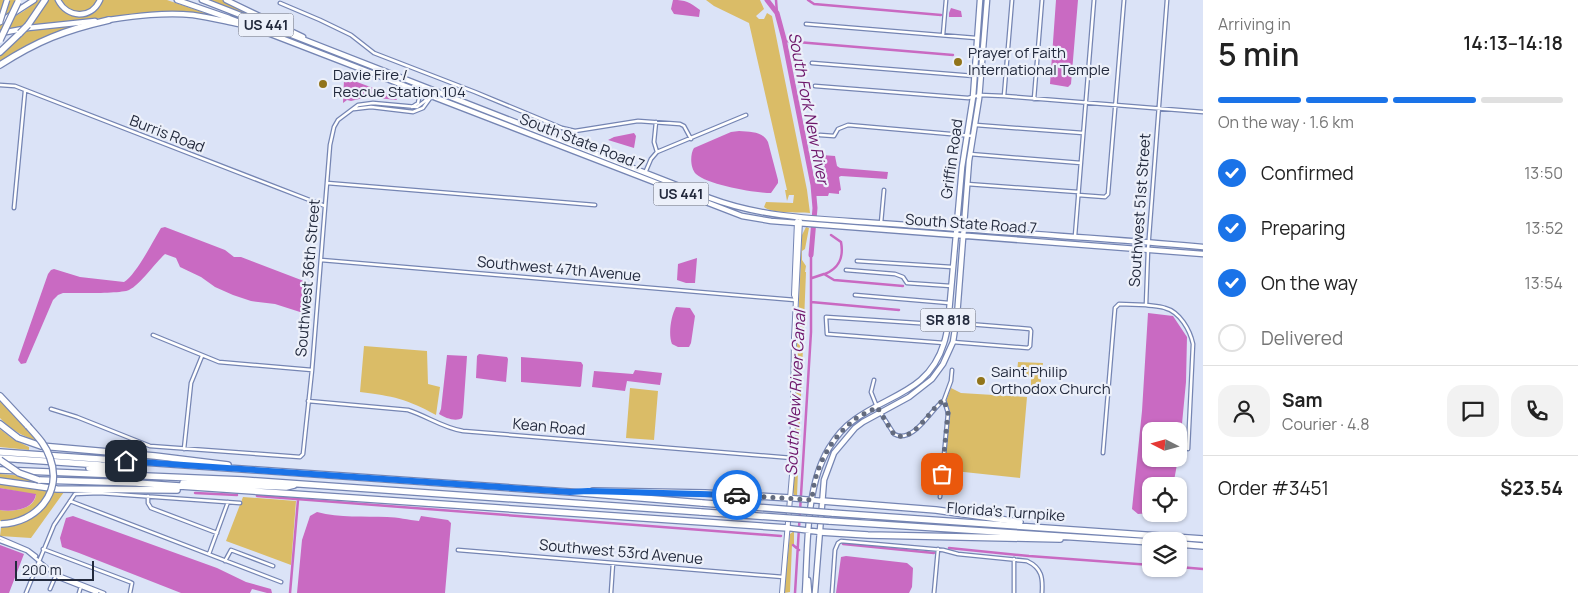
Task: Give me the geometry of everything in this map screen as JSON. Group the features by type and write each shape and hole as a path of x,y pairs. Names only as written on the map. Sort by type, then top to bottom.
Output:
{"highway":[{"path":"0,52 28,25 45,0"},
{"path":"0,40 18,1"},
{"path":"0,21 11,16"},
{"path":"0,66 50,36 109,20"},
{"path":"0,392 42,443 49,455 53,471 52,486 43,505 32,515 18,522 1,524"},
{"path":"0,396 15,411"},
{"path":"0,424 18,438 41,446 193,459 259,470"},
{"name":"Florida's Turnpike","path":"0,452 1203,539"},
{"path":"0,460 141,466 162,464"},
{"path":"0,460 116,470 131,474"},
{"path":"0,460 19,473 39,480 286,487 301,484"},
{"name":"Florida's Turnpike","path":"0,470 131,474 301,484 1142,541"},
{"path":"0,481 57,489 236,491"},
{"path":"136,483 791,528"},
{"path":"570,492 705,493 793,498"},
{"path":"822,501 942,511 1046,527"},
{"path":"820,532 904,536 1068,539 1088,537"},
{"path":"1187,545 1203,546"}],"main road":[{"path":"0,21 6,0"},
{"path":"11,16 34,0"},
{"path":"58,0 65,10 80,15 91,11 100,0"},
{"name":"South State Road 7","path":"177,0 252,27 713,206 752,218 955,236 1203,254"},
{"name":"South State Road 7","path":"202,0 726,204 754,211 881,223 1203,247"},
{"path":"226,0 329,50"},
{"name":"Griffin Road","path":"805,593 810,499 814,481 830,446 854,420 906,391 922,378 934,364 944,343 948,325 962,161 973,97 980,0"},
{"name":"Griffin Road","path":"815,593 826,472 840,444 855,428 909,397 932,379 944,364 953,342 970,154 980,95 987,0"},
{"path":"0,34 28,28 160,14 205,17 252,27"},
{"path":"498,122 509,120"},
{"path":"713,206 726,204"},
{"path":"869,229 881,223"},
{"path":"1064,244 1071,242 1075,238"},
{"path":"1075,245 1078,240 1084,238"},
{"path":"793,498 822,501"},
{"path":"791,528 820,532"},
{"path":"807,569 810,593"}],"street":[{"path":"943,35 946,0"},
{"path":"1004,96 1012,0"},
{"path":"1034,98 1042,0"},
{"path":"1075,238 1094,0"},
{"path":"967,184 1106,197 1109,191 1124,0"},
{"name":"Southwest 51st Street","path":"1103,452 1115,308 1119,304 1146,305 1148,243 1167,0"},
{"path":"280,3 351,35 374,53 562,128 575,131 638,121 680,124 684,126 691,139"},
{"path":"806,24 977,38"},
{"path":"812,63 974,76"},
{"name":"Burris Road","path":"0,85 14,86 325,206"},
{"path":"815,86 968,98 980,95 1034,98 1203,112"},
{"path":"352,109 379,108 419,111 428,104 432,90"},
{"path":"14,208 25,91"},
{"path":"410,108 418,103 417,91"},
{"path":"352,109 362,104 410,108 420,106 430,96"},
{"path":"379,108 385,105"},
{"name":"Southwest 36th Street","path":"184,449 300,457 303,454 312,370 330,138 334,127 344,114 352,109"},
{"path":"643,179 651,160 657,152 746,115"},
{"path":"656,122 654,142 657,152"},
{"path":"820,135 834,136 838,129 848,125 974,136"},
{"path":"976,125 1083,133"},
{"path":"570,151 575,131"},
{"path":"970,154 1081,163"},
{"path":"326,183 594,205"},
{"path":"881,223 884,190"},
{"path":"796,300 794,295 795,259 799,216"},
{"path":"782,593 793,498 792,458 796,300 798,295 799,265 798,223"},
{"path":"795,259 799,265"},
{"name":"Southwest 47th Avenue","path":"321,260 796,300"},
{"path":"857,261 952,267"},
{"path":"846,270 895,274 903,277 907,283 951,286"},
{"path":"855,295 950,303"},
{"path":"1146,305 1172,310 1191,334 1193,344 1188,448"},
{"path":"944,343 827,334 826,325 828,316 948,325"},
{"path":"953,342 1028,348 1030,346 1030,329 956,323"},
{"path":"153,335 219,362 312,370"},
{"path":"51,408 150,446 184,449 191,383 202,356"},
{"path":"874,380 871,392 877,407 895,436 906,436 925,422 944,400 951,381 952,370"},
{"path":"940,496 948,413 944,400"},
{"name":"Kean Road","path":"308,401 408,410 446,427 463,431 792,458"},
{"path":"26,593 54,525 75,494 98,493 240,503"},
{"path":"148,496 148,503 151,508 217,533"},
{"path":"70,501 281,582"},
{"path":"209,554 228,502"},
{"path":"0,539 34,553 39,560"},
{"path":"0,539 20,548 39,560 56,575 97,593"},
{"path":"832,593 835,550 841,541 938,549 958,554 1027,561 1038,568 1042,577 1042,593"},
{"path":"43,549 132,583 130,593"},
{"path":"934,593 938,549"},
{"path":"226,561 231,550 273,566"},
{"name":"Southwest 53rd Avenue","path":"458,550 784,577"},
{"path":"1014,559 1014,593"},
{"path":"611,593 613,563"},
{"path":"50,589 56,575"},
{"path":"79,593 81,586"},
{"path":"81,586 104,593"}],"shaded area":[{"path":"0,0 16,0 11,13 0,18"},
{"path":"38,0 56,0 64,11 71,14 84,15 101,0 167,0 217,17 180,14 143,15 0,31 0,25"},
{"path":"59,0 98,0 89,10 71,12"},
{"path":"209,0 222,0 262,19 261,21"},
{"path":"673,0 684,1 693,5 700,10 699,17 674,14 671,9"},
{"path":"706,0 760,0 764,9 756,16 759,19 764,19 767,13 772,16 810,213 779,212 764,207 766,202 793,203 794,195 789,195 787,201 785,190 787,190 749,23 714,6"},
{"path":"1056,0 1078,0 1071,84 1068,87 1050,84"},
{"path":"951,8 961,11 962,17 949,17"},
{"path":"83,24 51,35 0,64 0,55 24,31"},
{"path":"346,78 395,96 397,100 367,97 351,101 347,100 343,103 344,80"},
{"path":"731,132 752,132 766,138 778,180 771,193 754,192 721,185 702,178 694,171 691,161 694,148"},
{"path":"634,133 636,136 634,148 608,140 614,137"},
{"path":"822,155 835,156 837,166 840,168 888,172 887,179 841,176 839,177 841,190 839,194 829,193 828,196 814,196 814,179 818,177 825,182 827,180"},
{"path":"165,227 225,250 234,257 241,257 309,283 311,286 310,309 307,312 300,312 275,304 251,301 233,295 180,267 176,258 165,254 138,284 129,290 108,293 63,293 58,295 53,300 26,363 21,364 18,360 51,270 54,269 80,277 124,282 139,265 161,228"},
{"path":"806,227 809,228 805,249 802,251 802,260 806,266 806,272 797,496 793,492 795,391 802,235"},
{"path":"697,258 695,283 677,280 678,264"},
{"path":"676,307 690,308 695,316 689,347 678,347 672,344 670,335 671,325"},
{"path":"1148,313 1173,316 1187,337 1186,382 1182,422 1142,422 1142,468 1176,468 1175,477 1142,477 1142,514 1138,514 1132,509 1142,411"},
{"path":"364,346 427,351 428,384 440,387 436,415 400,399 360,392"},
{"path":"479,354 507,357 506,382 476,378 477,356"},
{"path":"447,355 467,356 463,414 462,418 457,420 439,414"},
{"path":"521,357 581,362 583,365 581,386 521,382"},
{"path":"1018,362 1043,363 1039,396 1031,395 1031,377 1020,376 1017,373"},
{"path":"635,370 662,373 660,385 627,381 625,391 592,387 594,371 633,374"},
{"path":"630,388 658,391 654,440 626,438"},
{"path":"951,388 961,393 1027,397 1020,478 945,470 950,411 946,401"},
{"path":"0,400 37,441 17,432 0,418"},
{"path":"0,429 13,439 29,447 29,450 0,447"},
{"path":"0,474 38,477 36,486 0,480"},
{"path":"0,483 64,492 31,538 0,536 2,521 0,521 0,510 10,511 27,507 36,495 0,488"},
{"path":"0,488 36,494 31,504 27,507 10,511 0,510"},
{"path":"243,497 296,501 291,565 226,541"},
{"path":"317,512 343,516 391,517 419,521 421,516 448,520 451,523 445,593 297,593 302,540 310,516"},
{"path":"73,516 217,568 246,582 271,589 272,593 252,589 250,593 181,593 62,547 60,538 66,518"},
{"path":"794,531 790,592 784,593 790,534"},
{"path":"0,545 24,554 9,593 0,593"},
{"path":"841,557 907,563 913,568 912,587 909,593 836,593"}],"waterway":[{"name":"South Fork New River","path":"767,0 777,13 784,39 813,185 815,208 811,255"},
{"name":"South Fork New River","path":"776,0 777,13"},
{"path":"808,0 814,4 941,15"},
{"path":"785,41 953,55"},
{"path":"825,274 834,269 842,253 841,242 831,235"},
{"name":"South New River Canal","path":"795,593 811,332 811,255"},
{"path":"812,278 824,274 834,280 903,286"},
{"path":"811,302 899,310"},
{"path":"195,493 237,495"},
{"path":"257,496 781,536"},
{"path":"290,593 298,500"},
{"path":"843,544 934,553"},
{"name":"South New River Canal","path":"793,545 799,550"},
{"path":"949,548 1142,564"},
{"path":"1187,568 1203,569"}],"way so far":[{"path":"737,495 812,500 814,481 821,463 830,446 854,420 877,407 895,436 906,436 925,422 944,400 948,413 942,474"}],"place":[{"name":"Prayer of Faith International Temple","path":"958,62"},
{"name":"Davie Fire / Rescue Station 104","path":"323,84"},
{"name":"Saint Philip Orthodox Church","path":"981,381"}],"route":[{"path":"126,461 570,492 737,495"}]}
